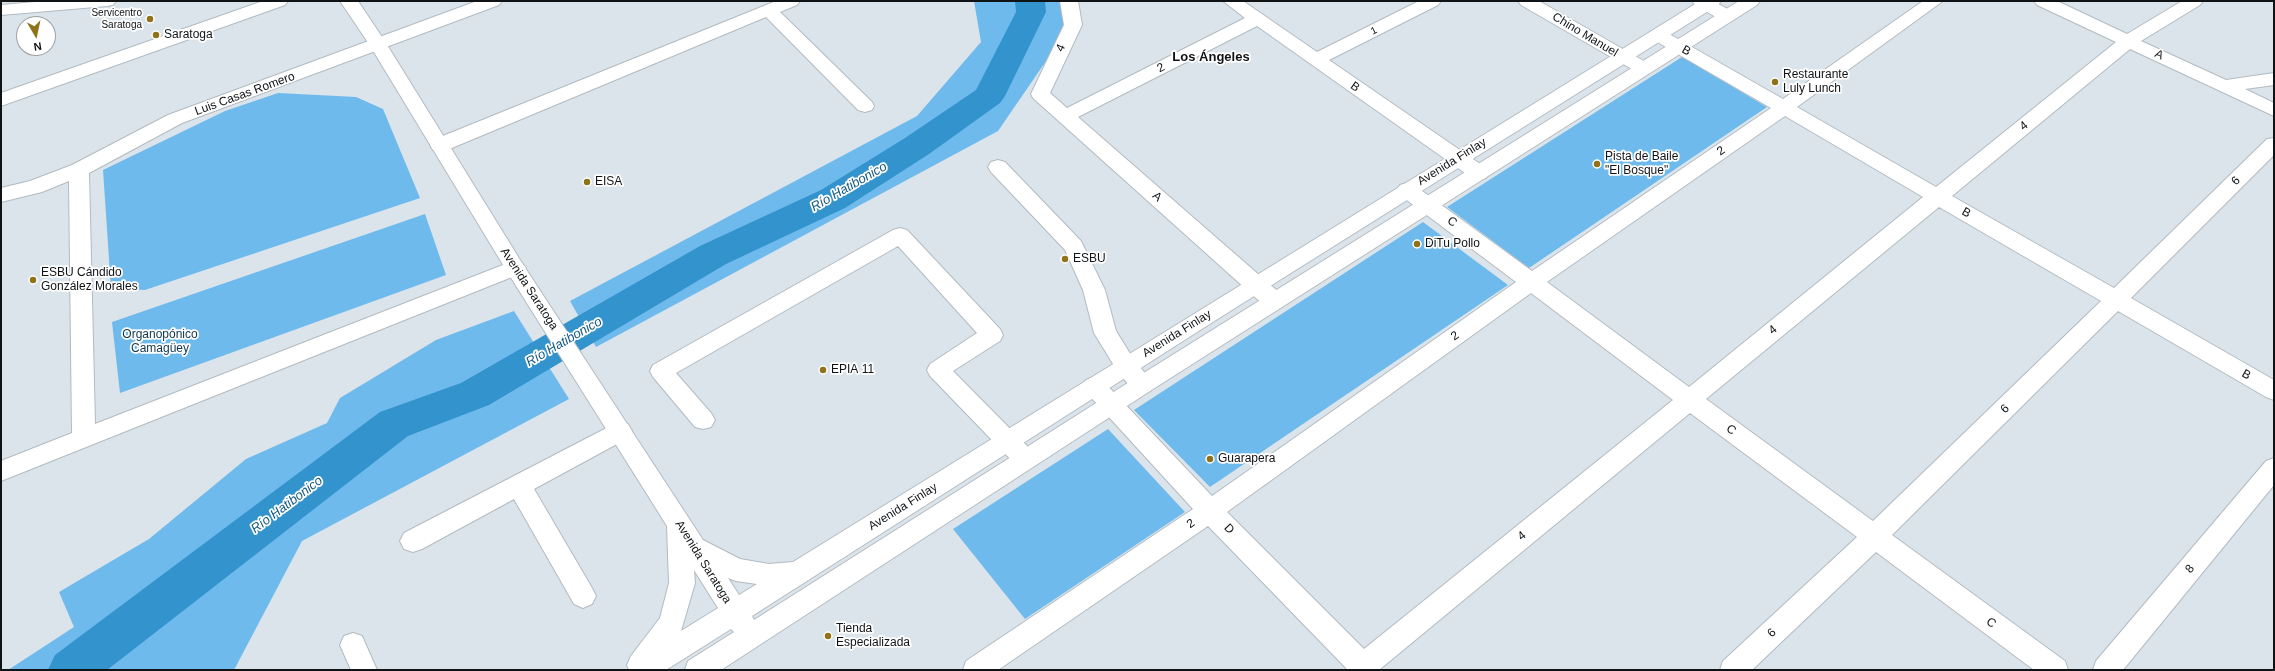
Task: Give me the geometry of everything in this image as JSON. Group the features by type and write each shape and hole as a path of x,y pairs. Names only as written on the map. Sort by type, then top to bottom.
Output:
{"street":[{"path":"1,10 107,1"},
{"path":"1,100 246,6 280,1"},
{"name":"Avenida Saratoga","path":"349,1 378,44 515,268 573,356 750,636"},
{"name":"Luis Casas Romero","path":"1,195 35,186 79,170 175,119 493,1"},
{"path":"440,145 791,1"},
{"name":"4","path":"1040,94 1073,25 1069,1"},
{"name":"B","path":"1232,1 1479,173"},
{"name":"1","path":"1316,60 1432,1"},
{"name":"Chino Manuel","path":"1527,1 1643,68"},
{"name":"Avenida Finlay","path":"698,670 1142,384 1479,173 1678,46 1752,1"},
{"name":"2","path":"976,670 1210,511 1532,282 1784,108 1934,1"},
{"name":"A","path":"2043,1 2274,110"},
{"name":"4","path":"1363,669 1689,398 2128,41 2194,1"},
{"path":"1707,2 1727,16"},
{"name":"Avenida Finlay","path":"651,667 734,611 799,573 1256,284 1658,35 1707,2"},
{"path":"769,10 865,106"},
{"name":"2","path":"1066,116 1257,19"},
{"name":"B","path":"1658,35 2274,391"},
{"path":"2224,86 2274,79"},
{"path":"1,92 31,89"},
{"name":"A","path":"1040,94 1274,301"},
{"name":"6","path":"1733,670 1875,536 2117,300 2274,144"},
{"path":"998,167 1074,246 1094,290 1105,333 1126,366 1142,384"},
{"path":"79,170 84,438"},
{"name":"C","path":"1407,190 2055,670"},
{"path":"703,420 661,371 900,235 992,336 938,370 1025,459"},
{"path":"1,471 515,268"},
{"name":"D","path":"1094,386 1210,511 1363,669"},
{"path":"413,541 620,431"},
{"name":"8","path":"2106,670 2274,468"},
{"path":"519,485 583,596"},
{"path":"651,667 646,660 672,623 682,583 679,524"},
{"path":"694,547 736,570 769,575 799,573"},
{"path":"353,645 364,670"}],"green space":[{"path":"974,1 1067,1 1066,32 998,131 596,347 570,301 917,116 981,42"},
{"path":"1682,57 1767,107 1529,268 1447,207"},
{"path":"278,93 356,97 383,109 420,198 145,290 111,289 103,170 225,111"},
{"name":"Organopónico Camagüey","path":"425,214 446,275 120,393 112,322"},
{"path":"1423,222 1508,285 1210,487 1134,410"},
{"path":"514,311 569,399 302,541 234,670 8,670 74,627 59,592 149,539 246,459 327,423 340,398 436,340"},
{"path":"1108,429 1185,512 1025,619 953,529"}],"waterway":[{"name":"Río Hatibonico","path":"71,670 394,424 475,394 713,255 833,199 917,146 989,96 1031,12 1030,1"}],"place":[{"name":"Servicentro Saratoga","path":"150,19"},
{"name":"Saratoga","path":"156,35"},
{"name":"Restaurante Luly Lunch","path":"1775,82"},
{"name":"Pista de Baile \"El Bosque\"","path":"1597,164"},
{"name":"EISA","path":"587,182"},
{"name":"DiTu Pollo","path":"1417,244"},
{"name":"ESBU","path":"1065,259"},
{"name":"ESBU Cándido González Morales","path":"33,280"},
{"name":"EPIA 11","path":"823,370"},
{"name":"Guarapera","path":"1210,459"},
{"name":"Tienda Especializada","path":"828,636"}],"district":[{"name":"Los Ángeles","path":"1211,57"}]}
